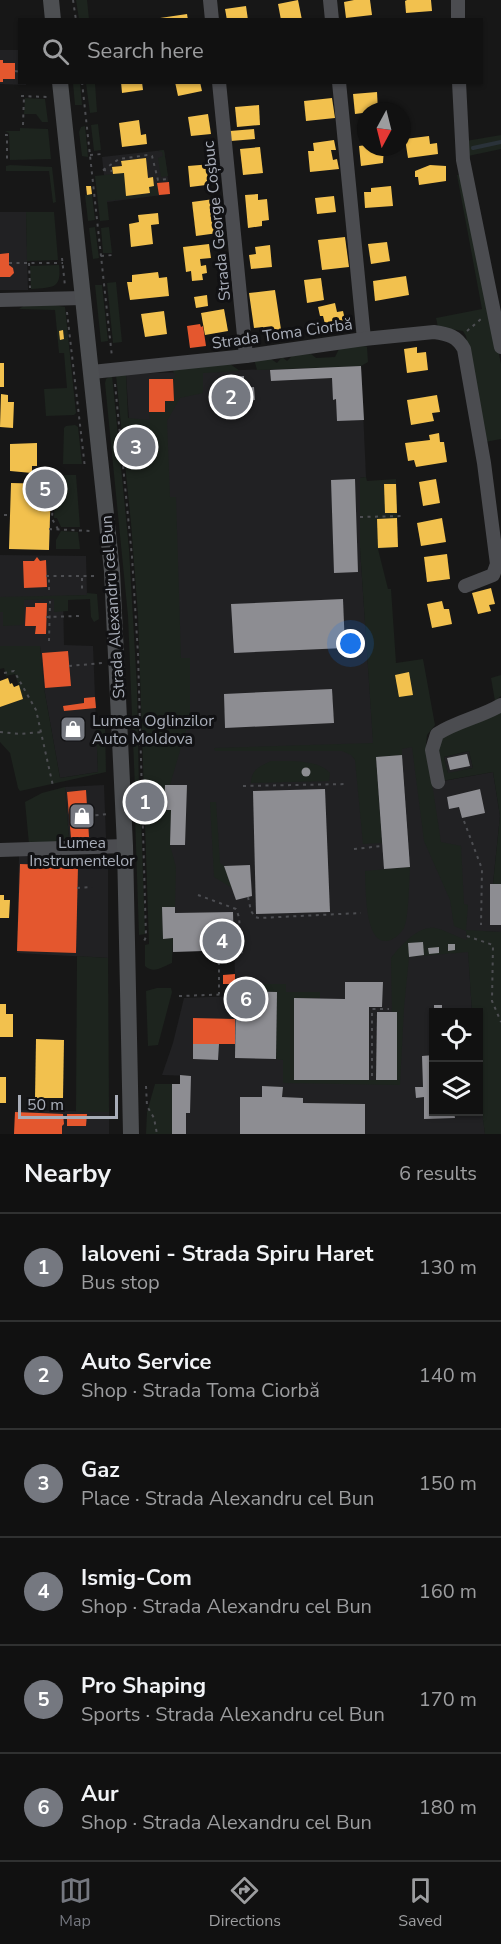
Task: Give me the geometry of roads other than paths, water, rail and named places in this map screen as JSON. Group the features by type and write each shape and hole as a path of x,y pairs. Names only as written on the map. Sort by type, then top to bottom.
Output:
{"main road":[{"path":"51,0 53,18"},
{"name":"Strada Alexandru cel Bun","path":"60,84 112,580 125,846 131,1134"}],"street":[{"path":"210,0 212,18"},
{"path":"330,0 332,18"},
{"path":"458,0 458,18"},
{"name":"Strada George Coșbuc","path":"219,84 246,356"},
{"name":"Strada Toma Ciorbă","path":"92,372 246,356 364,339 339,84"},
{"path":"459,84 463,160 501,347"},
{"path":"0,300 83,298"},
{"path":"364,339 445,334 459,340 464,349 484,463 497,564 493,574 465,586"},
{"path":"438,782 432,750 437,734 501,705"},
{"path":"0,850 125,846"}],"waterway":[{"path":"473,148 501,142"}],"place":[{"name":"Auto Service","path":"231,397"},
{"name":"Gaz","path":"136,447"},
{"name":"Pro Shaping","path":"45,489"},
{"name":"Lumea Oglinzilor Auto Moldova","path":"73,729"},
{"name":"Ialoveni - Strada Spiru Haret","path":"145,802"},
{"name":"Lumea Instrumentelor","path":"82,816"},
{"name":"Ismig-Com","path":"222,941"},
{"name":"Aur","path":"246,999"}]}
